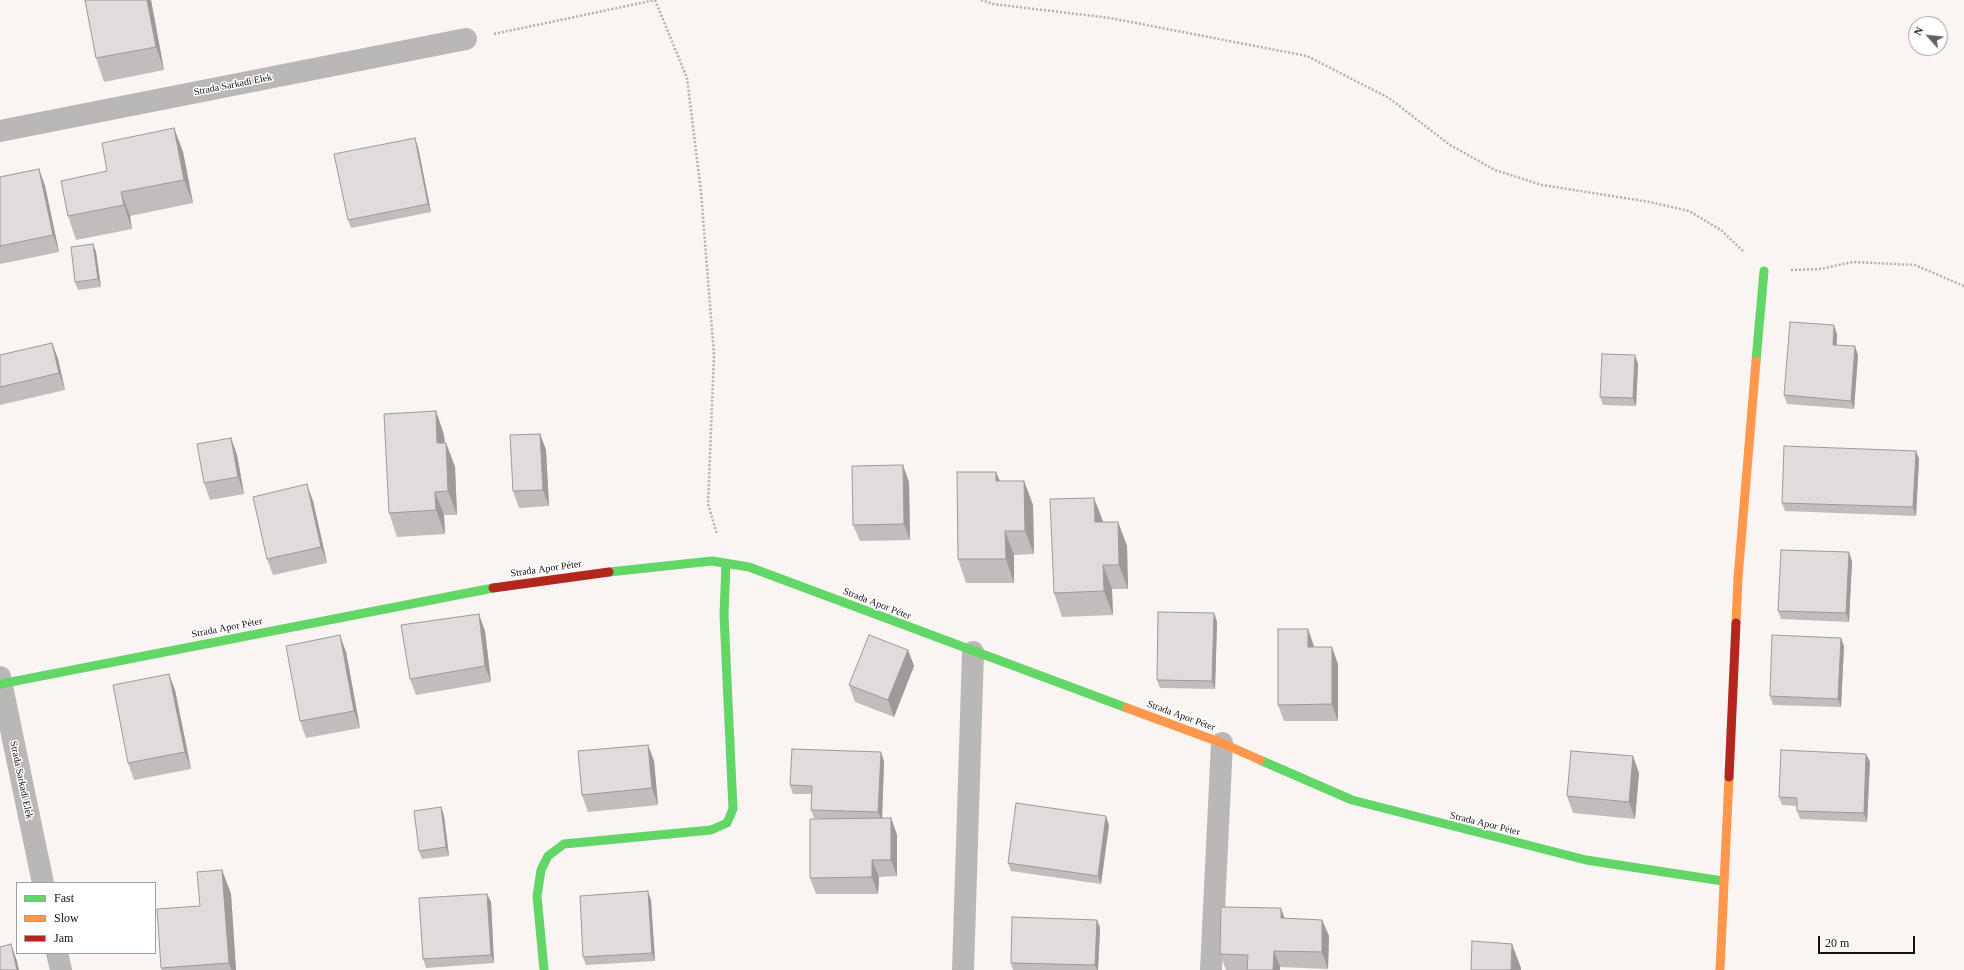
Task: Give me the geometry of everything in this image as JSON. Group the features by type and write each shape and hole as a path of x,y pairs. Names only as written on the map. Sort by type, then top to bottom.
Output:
{"street":[{"name":"Strada Sarkadi Elek","path":"0,131 466,39"},
{"path":"1720,970 1738,578 1764,271"},
{"name":"Strada Apor Péter","path":"0,681 476,590 630,569 712,561 750,567 973,652 1222,743 1352,800 1586,860 1723,881"},
{"path":"544,970 537,896 541,870 548,856 564,844 711,830 727,823 733,808 724,615 726,563"},
{"path":"963,970 973,652"},
{"name":"Strada Sarkadi Elek","path":"0,681 43,882"},
{"path":"1212,970 1222,743"},
{"path":"57,954 60,970"}],"path":[{"path":"466,39 655,0 687,78 697,162 714,355 708,504 726,563"},
{"path":"981,0 993,4 1110,18 1307,56 1389,98 1450,145 1495,170 1542,185 1650,202 1689,211 1721,230 1764,271 1820,269 1853,262 1914,266 1964,286"}],"building":[{"path":"85,0 147,0 156,47 96,58"},
{"path":"174,128 184,180 121,192 124,205 68,216 61,181 107,171 102,143"},
{"path":"415,138 428,204 348,220 334,154"},
{"path":"39,169 53,235 0,246 0,177"},
{"path":"93,244 98,279 75,282 71,247"},
{"path":"1790,322 1834,325 1833,345 1855,346 1851,401 1784,395"},
{"path":"52,343 59,373 0,387 0,355"},
{"path":"1602,354 1635,355 1633,398 1600,397"},
{"path":"436,411 437,443 446,443 448,491 435,492 436,510 389,513 384,414"},
{"path":"540,434 543,490 513,491 510,435"},
{"path":"231,438 238,477 204,483 197,444"},
{"path":"1784,446 1916,451 1913,507 1782,503"},
{"path":"903,465 904,524 853,525 852,466"},
{"path":"957,472 996,472 996,481 1024,481 1025,531 1005,531 1006,559 958,559"},
{"path":"307,484 321,547 267,559 253,497"},
{"path":"1094,498 1095,522 1118,522 1119,565 1103,565 1104,591 1054,593 1050,499"},
{"path":"1781,550 1849,552 1846,613 1778,611"},
{"path":"1158,612 1214,613 1212,681 1157,680"},
{"path":"479,614 485,666 410,679 401,625"},
{"path":"1278,629 1308,629 1308,647 1332,647 1332,704 1278,705"},
{"path":"340,635 354,711 300,721 286,646"},
{"path":"869,635 908,650 888,700 849,685"},
{"path":"1772,635 1841,638 1838,699 1770,696"},
{"path":"169,674 185,752 128,763 113,685"},
{"path":"648,745 652,788 582,795 578,751"},
{"path":"792,749 881,752 878,812 811,810 812,786 790,785"},
{"path":"1781,750 1866,754 1864,813 1797,811 1797,798 1779,797"},
{"path":"1571,751 1633,756 1629,802 1567,796"},
{"path":"1016,803 1106,816 1098,876 1008,863"},
{"path":"441,807 446,847 419,851 414,811"},
{"path":"891,818 891,860 872,860 872,877 810,878 810,819"},
{"path":"222,870 229,963 161,968 157,909 200,906 197,872"},
{"path":"648,891 652,953 583,957 580,896"},
{"path":"487,894 491,955 423,959 419,898"},
{"path":"1221,907 1281,908 1281,918 1322,920 1322,952 1274,951 1273,970 1247,970 1248,955 1220,954"},
{"path":"1012,917 1097,920 1095,965 1011,963"},
{"path":"1472,941 1512,944 1511,970 1471,970"},
{"path":"11,944 17,970 0,970 0,947"}],"traffic: fast":[{"path":"1756,361 1764,271"},
{"path":"609,572 712,561 749,567 1127,708"},
{"path":"544,970 537,896 541,870 548,856 564,844 711,830 727,823 733,809 724,615 726,563"},
{"path":"0,684 493,588"},
{"path":"1260,760 1352,800 1586,860 1723,881"}],"traffic: slow":[{"path":"1736,623 1738,578 1756,361"},
{"path":"1127,708 1222,743 1260,760"},
{"path":"1720,970 1729,777"}],"traffic: jam":[{"path":"493,588 609,572"},
{"path":"1729,777 1736,623"}]}
